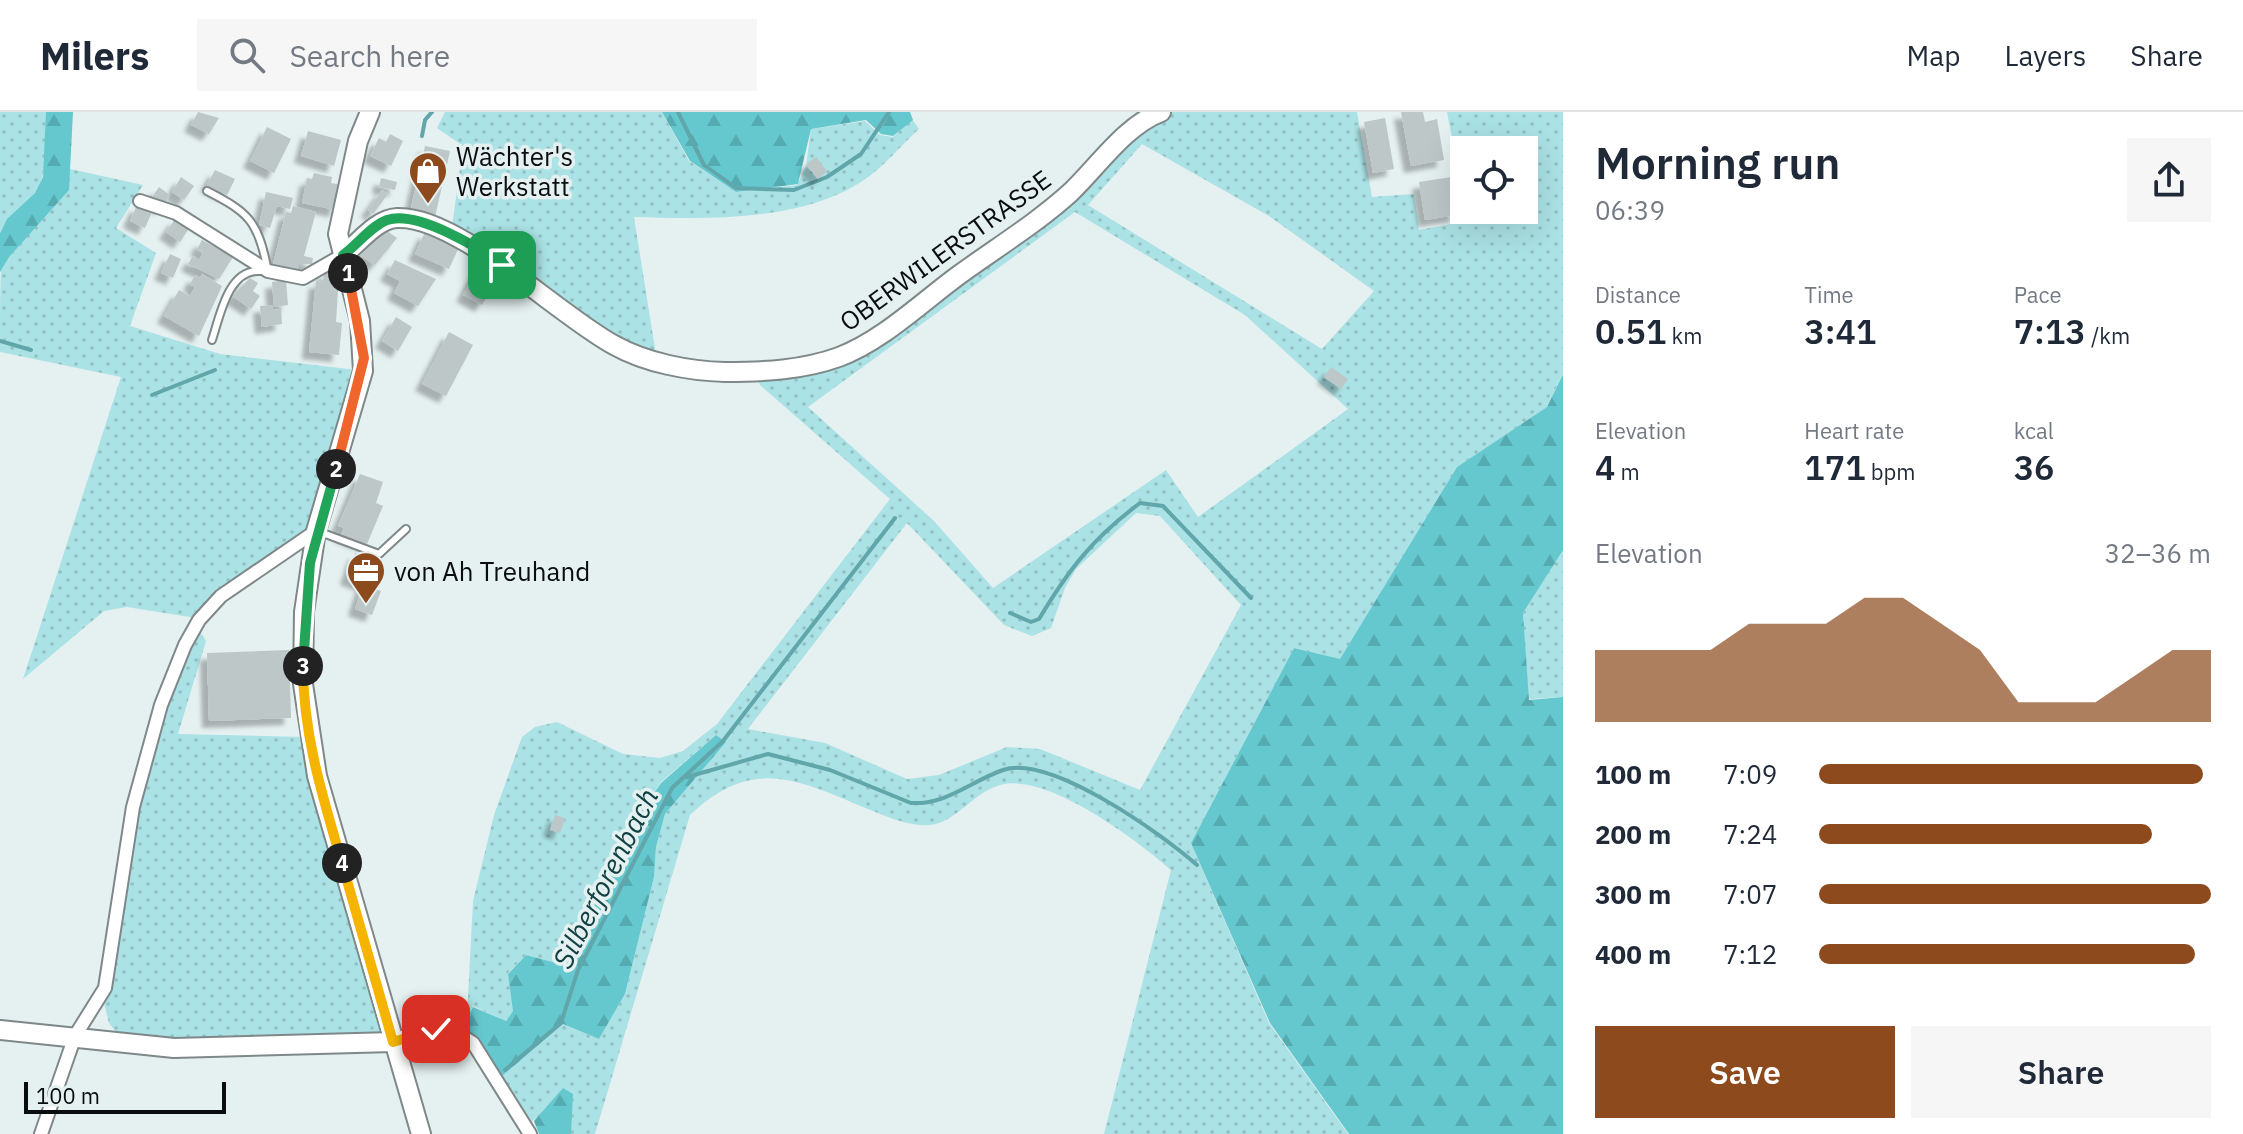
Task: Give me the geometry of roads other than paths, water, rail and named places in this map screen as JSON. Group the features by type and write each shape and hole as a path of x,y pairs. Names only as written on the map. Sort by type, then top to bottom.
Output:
{"street":[{"path":"370,112 358,141 338,234 360,321 363,371 316,531 304,612 305,715 317,776 421,1134"},
{"name":"OBERWILERSTRASSE","path":"140,201 176,213 268,271 303,278 343,255 382,222 402,218 475,246 559,310 636,355 712,372 760,372 805,366 842,356 890,326 1050,209 1139,124 1161,112"},
{"path":"41,1134 75,1036 105,988 133,807 161,705 185,645 199,620 221,596 316,531"},
{"path":"0,1030 174,1048 393,1042 436,1029 462,1034 473,1043 530,1134"}],"lane":[{"path":"207,191 247,214 256,226 268,271 251,270 237,280 224,301 212,340"},
{"path":"316,531 379,554 406,529"}],"waterway":[{"path":"422,136 425,120 432,112"},
{"path":"678,112 704,165 736,188 794,190 827,177 861,154 889,112"},
{"path":"0,341 31,350"},
{"path":"152,395 215,370"},
{"path":"1010,613 1031,622 1039,619 1083,555 1140,503 1163,506 1251,598"},
{"name":"Silberforenbach","path":"505,1070 561,1023 578,970 672,788 723,741 895,518"},
{"path":"687,777 768,754 830,770 911,803 924,803 1003,770 1023,768 1076,785 1104,800 1159,835 1197,865"}],"place":[{"name":"Wächter's Werkstatt","path":"428,205"},
{"name":"von Ah Treuhand","path":"366,605"}]}
